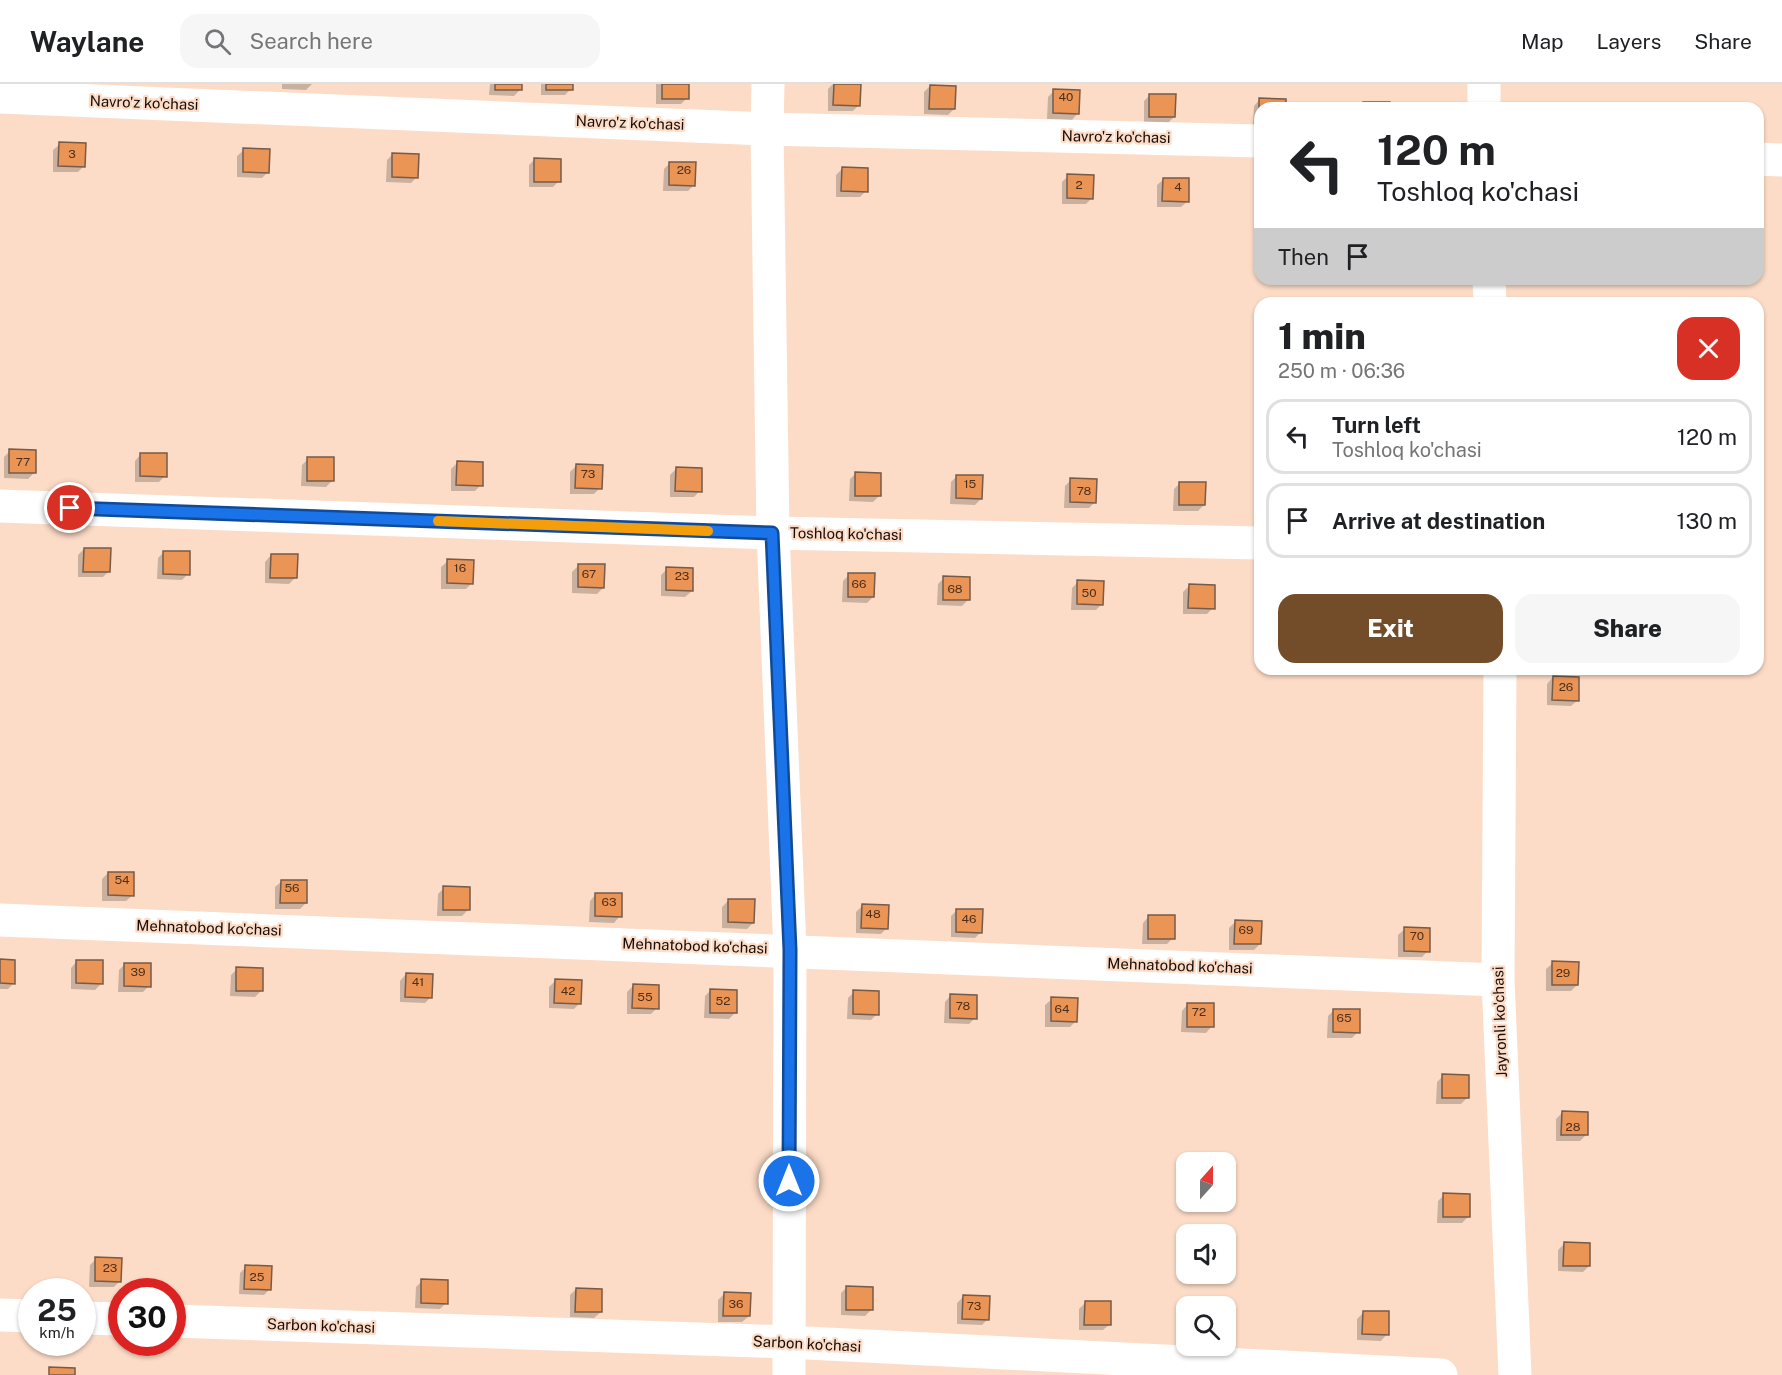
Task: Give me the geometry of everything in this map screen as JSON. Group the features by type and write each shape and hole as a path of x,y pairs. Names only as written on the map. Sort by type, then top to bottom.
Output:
{"street":[{"path":"768,84 766,129 772,533 790,950 789,1375"},
{"path":"1484,84 1484,102"},
{"name":"Navro'z ko'chasi","path":"0,97 766,129 1254,141"},
{"path":"1764,159 1782,160"},
{"name":"Toshloq ko'chasi","path":"0,506 772,533 1254,543"},
{"name":"Jayronli ko'chasi","path":"1500,675 1498,980 1515,1375"},
{"name":"Mehnatobod ko'chasi","path":"0,920 1498,980"},
{"path":"0,1315 18,1316"},
{"name":"Sarbon ko'chasi","path":"186,1321 788,1342 1441,1375"}],"building":[{"path":"495,84 522,84 522,90 495,90"},
{"path":"546,84 573,84 573,90 546,90"},
{"path":"662,84 689,84 689,99 662,99"},
{"path":"834,84 861,84 860,106 833,105"},
{"path":"930,85 956,86 955,109 929,109"},
{"path":"1053,89 1080,90 1079,114 1053,113"},
{"path":"1149,94 1176,94 1175,117 1149,117"},
{"path":"1259,98 1286,99 1286,102 1259,102"},
{"path":"59,142 86,143 85,167 58,166"},
{"path":"243,148 270,149 269,173 243,172"},
{"path":"392,153 419,154 418,178 392,177"},
{"path":"534,158 561,159 561,182 534,182"},
{"path":"669,162 696,162 695,186 669,185"},
{"path":"842,167 868,168 868,192 841,191"},
{"path":"1067,174 1094,175 1093,199 1067,198"},
{"path":"1163,178 1189,178 1189,202 1162,201"},
{"path":"9,449 36,450 36,473 9,473"},
{"path":"140,453 167,453 167,477 140,476"},
{"path":"307,457 334,457 334,481 307,481"},
{"path":"457,461 483,462 483,486 456,485"},
{"path":"576,464 603,465 602,489 575,488"},
{"path":"676,467 702,468 702,492 675,491"},
{"path":"855,472 881,473 881,496 855,496"},
{"path":"956,475 983,475 982,499 956,498"},
{"path":"1070,478 1097,479 1096,503 1070,502"},
{"path":"1179,482 1206,482 1205,505 1179,505"},
{"path":"84,548 111,548 110,572 83,572"},
{"path":"163,551 190,551 190,575 163,574"},
{"path":"271,554 298,554 297,578 270,578"},
{"path":"447,559 474,560 473,584 447,583"},
{"path":"578,564 605,564 604,588 578,587"},
{"path":"666,567 693,568 693,591 666,590"},
{"path":"848,573 875,573 874,597 848,597"},
{"path":"943,576 970,577 970,600 943,600"},
{"path":"1077,580 1104,581 1103,605 1077,604"},
{"path":"1189,584 1215,585 1215,609 1188,608"},
{"path":"1553,676 1579,677 1579,701 1552,700"},
{"path":"108,872 134,872 134,896 108,895"},
{"path":"281,880 307,880 307,903 280,903"},
{"path":"443,886 470,887 470,910 443,910"},
{"path":"595,893 622,893 622,917 595,916"},
{"path":"728,899 755,899 754,923 728,922"},
{"path":"862,904 889,905 888,929 861,928"},
{"path":"956,909 983,909 982,933 956,932"},
{"path":"1148,915 1175,915 1175,939 1148,939"},
{"path":"1235,920 1262,921 1261,944 1234,944"},
{"path":"1404,927 1430,928 1430,952 1404,951"},
{"path":"0,959 15,960 15,984 0,983"},
{"path":"76,960 103,960 103,984 76,983"},
{"path":"1552,961 1579,962 1578,985 1552,985"},
{"path":"124,963 151,963 151,987 124,986"},
{"path":"236,967 263,968 263,991 236,991"},
{"path":"406,973 433,974 432,998 405,997"},
{"path":"555,979 582,980 581,1004 554,1003"},
{"path":"633,984 659,985 659,1009 632,1008"},
{"path":"710,989 737,990 737,1013 710,1013"},
{"path":"853,990 879,991 879,1015 853,1014"},
{"path":"950,994 977,995 977,1019 950,1018"},
{"path":"1051,997 1078,998 1077,1022 1051,1021"},
{"path":"1187,1003 1214,1003 1214,1027 1187,1027"},
{"path":"1333,1009 1360,1009 1360,1033 1333,1032"},
{"path":"1442,1074 1469,1075 1469,1098 1442,1098"},
{"path":"1562,1111 1588,1112 1588,1135 1561,1135"},
{"path":"1443,1193 1470,1194 1470,1217 1443,1217"},
{"path":"1564,1242 1590,1243 1590,1266 1563,1266"},
{"path":"95,1257 122,1258 121,1278 108,1278 108,1282 96,1281"},
{"path":"245,1265 272,1266 271,1290 244,1289"},
{"path":"421,1279 448,1280 448,1304 421,1303"},
{"path":"846,1286 873,1287 873,1310 846,1310"},
{"path":"576,1288 602,1289 602,1312 575,1312"},
{"path":"724,1292 751,1293 750,1316 723,1316"},
{"path":"963,1295 990,1296 989,1320 962,1319"},
{"path":"1085,1301 1111,1301 1111,1325 1084,1325"},
{"path":"1363,1311 1389,1311 1389,1335 1362,1334"},
{"path":"49,1367 75,1368 75,1375 49,1375"}],"slow traffic":[{"path":"438,521 708,531"}],"route":[{"path":"70,508 772,533 790,950 789,1181"}]}
